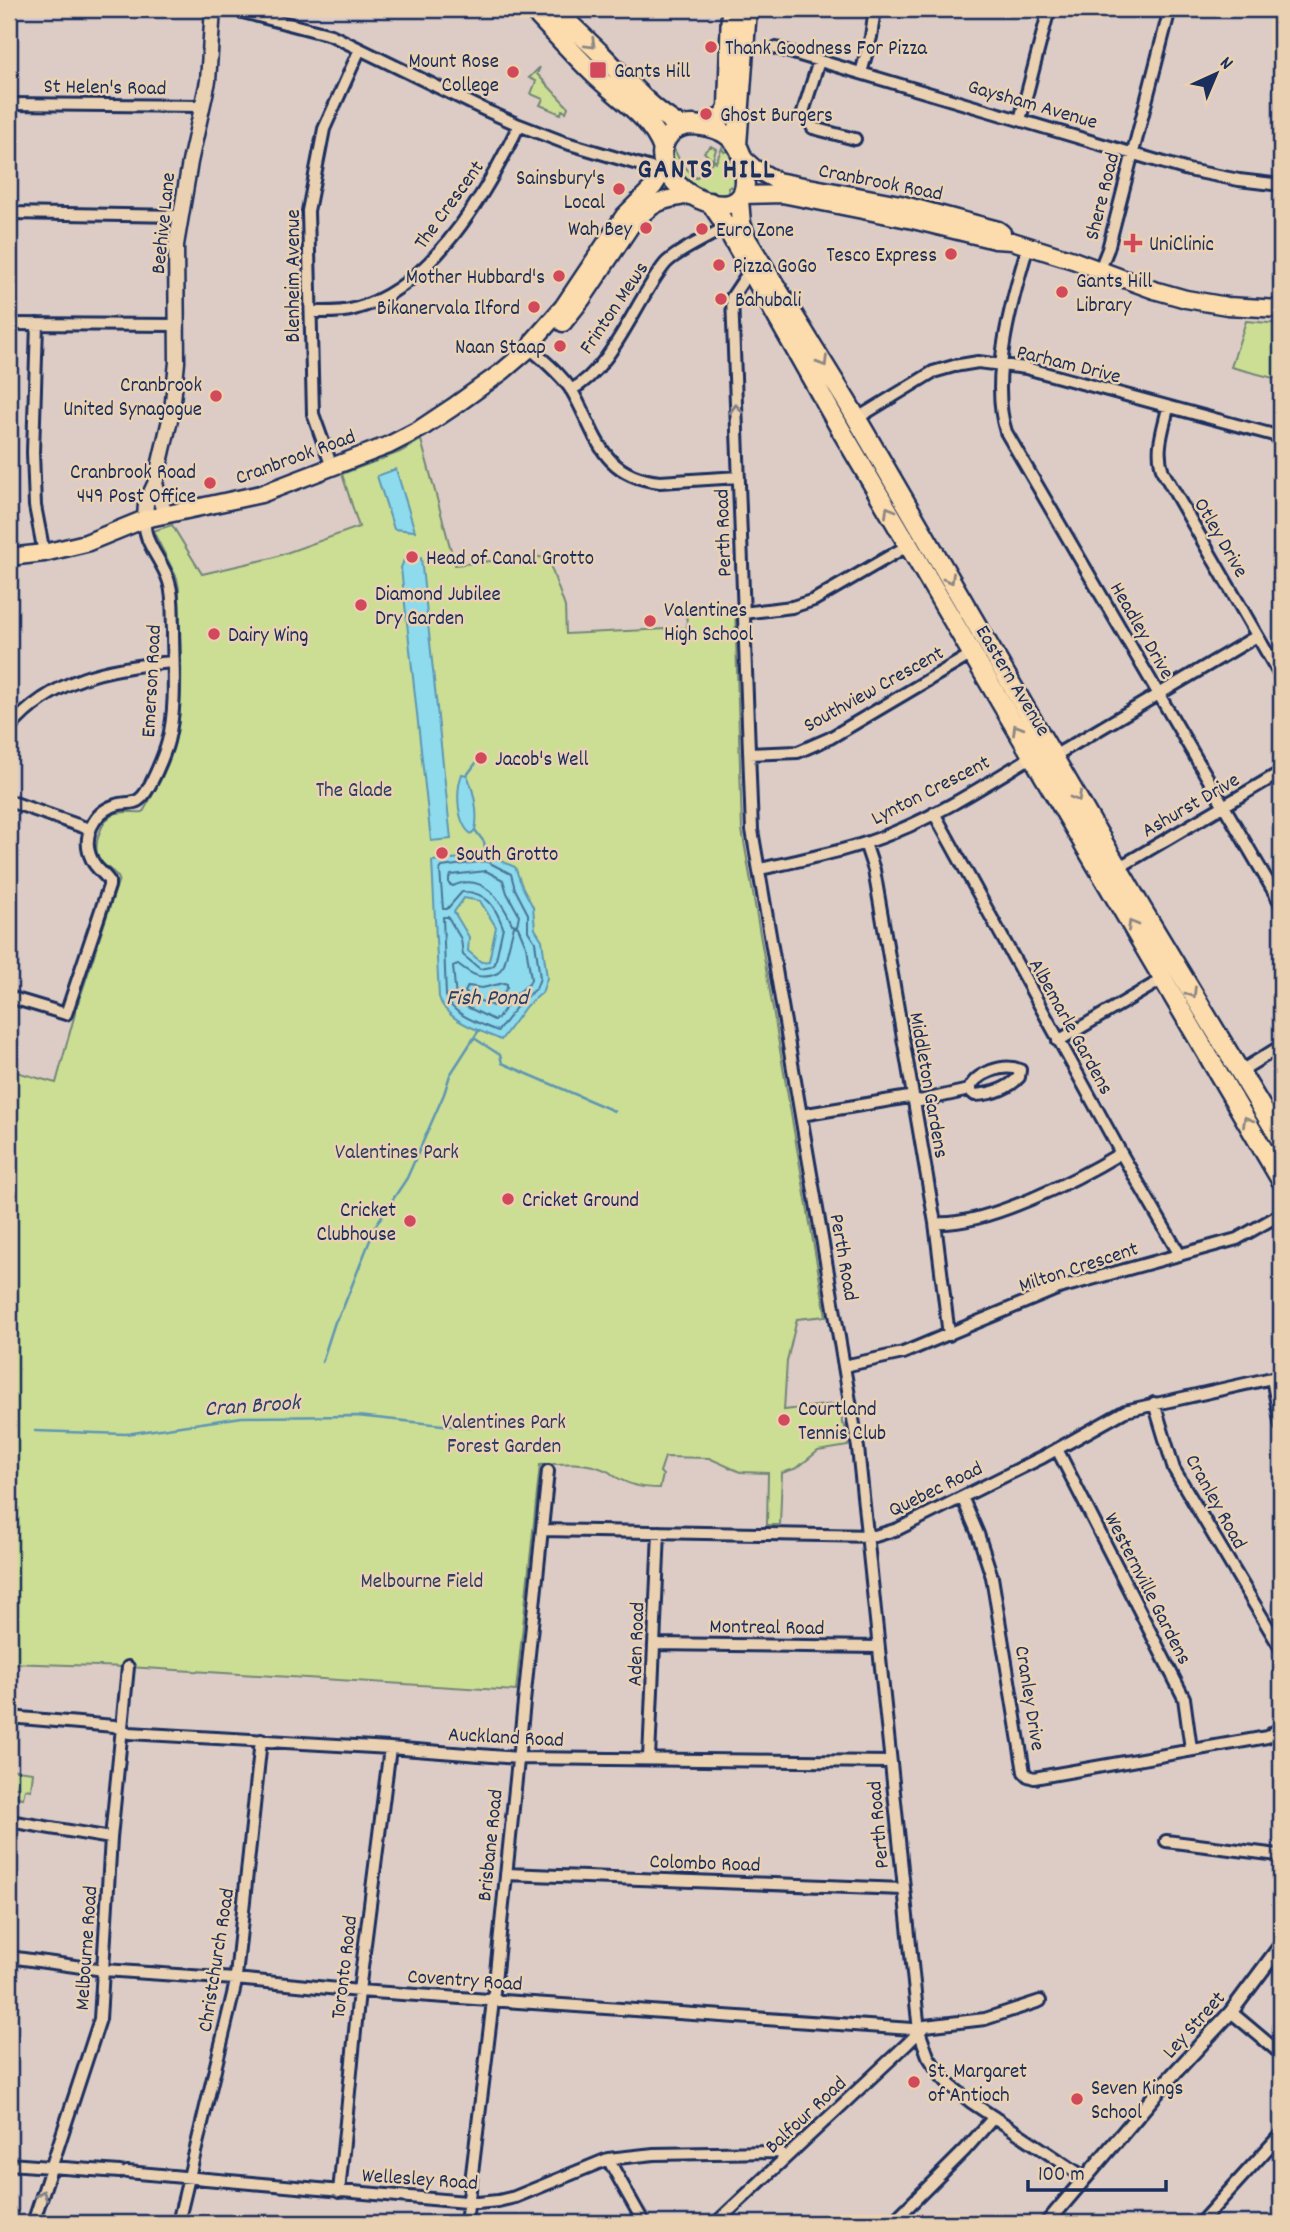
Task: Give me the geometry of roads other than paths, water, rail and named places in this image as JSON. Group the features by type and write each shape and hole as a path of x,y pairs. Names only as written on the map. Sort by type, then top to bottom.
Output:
{"highway":[{"path":"531,9 596,76 653,129 663,149 665,171 679,186 692,195 723,205 741,197 746,184 741,152 747,9"},
{"path":"704,126 722,117 728,108 731,9"},
{"path":"560,11 641,98 660,114 680,126 704,126 726,134 741,152"},
{"path":"663,149 669,136 680,126"},
{"name":"Eastern Avenue","path":"741,197 743,232 1281,1140"},
{"name":"Eastern Avenue","path":"709,202 1281,1180"}],"main road":[{"name":"Beehive Lane","path":"145,519 146,503 155,484 172,411 178,325 176,244 208,81 213,9"},
{"name":"Cranbrook Road","path":"741,152 754,168 778,181 900,204 963,220 998,230 1012,241"},
{"name":"Cranbrook Road","path":"9,557 86,544 145,519 261,494 389,445 420,429 487,383 530,348 563,307 624,216 649,192 665,171"},
{"name":"Cranbrook Road","path":"741,197 782,194 913,220 995,240 1012,241 1154,290 1197,301 1227,306 1281,309"},
{"name":"Cranbrook Road","path":"530,348 540,346 572,313 642,213 656,202 692,195"},
{"path":"155,484 165,514"}],"street":[{"path":"231,9 320,32 519,125 563,142 665,171"},
{"path":"861,73 875,9"},
{"path":"1020,120 1049,9"},
{"name":"Shere Road","path":"1100,270 1108,249 1170,9"},
{"name":"Gaysham Avenue","path":"776,48 1188,170 1281,185"},
{"name":"Blenheim Avenue","path":"332,467 313,414 308,211 324,129 360,49"},
{"path":"819,61 803,112 813,128 855,139"},
{"name":"St Helen's Road","path":"9,104 202,106"},
{"name":"The Crescent","path":"311,312 352,310 373,303 424,268 473,208 501,164 519,125"},
{"path":"9,214 180,216"},
{"name":"Frinton Mews","path":"571,390 591,375 610,351 666,262 726,227"},
{"name":"Headley Drive","path":"1028,246 1010,309 1002,366 999,402 1006,432 1281,904"},
{"name":"Perth Road","path":"750,270 732,297 752,830 858,1448 919,2031 928,2056 940,2076 963,2096 1084,2177"},
{"path":"9,324 178,325"},
{"path":"37,324 33,452 35,506 44,553"},
{"path":"530,348 571,390 605,453 623,472 647,481 660,482 739,477"},
{"name":"Parham Drive","path":"856,419 933,372 978,362 1026,368 1281,437"},
{"name":"Otley Drive","path":"1168,408 1160,443 1159,461 1163,471 1281,677"},
{"name":"Emerson Road","path":"89,829 106,809 133,803 142,798 165,753 169,738 172,720 172,592 165,570 144,532 145,519"},
{"path":"743,613 792,607 814,600 909,545"},
{"path":"1054,756 1257,636"},
{"name":"Southview Crescent","path":"749,754 798,752 830,738 972,654"},
{"path":"9,729 24,710 61,687 101,671 135,664 173,662"},
{"name":"Lynton Crescent","path":"760,869 865,843 897,832 1033,756"},
{"name":"Ashurst Drive","path":"1118,868 1281,772"},
{"path":"9,803 89,829 89,853 93,863 106,876 109,886 66,1014 9,997"},
{"name":"Albemarle Gardens","path":"934,813 1058,1041 1180,1255"},
{"name":"Middleton Gardens","path":"865,843 874,870 914,1098 935,1223 949,1335"},
{"path":"1058,1041 1163,979"},
{"path":"1239,1072 1281,1045"},
{"path":"801,1115 909,1097 920,1101 969,1090"},
{"path":"935,1223 966,1220 995,1213 1087,1173 1121,1153"},
{"name":"Milton Crescent","path":"844,1366 903,1353 1059,1287 1237,1239 1281,1214"},
{"path":"1277,1377 1281,1426"},
{"name":"Quebec Road","path":"542,1530 875,1535 898,1529 1057,1449 1125,1411 1277,1377"},
{"name":"Cranley Road","path":"1154,1403 1174,1469 1281,1648"},
{"name":"Westernville Gardens","path":"1057,1449 1184,1698 1191,1749"},
{"name":"Brisbane Road","path":"466,2223 493,2001 548,1471"},
{"name":"Cranley Drive","path":"962,1497 992,1577 1024,1772 1028,1776 1034,1778 1267,1737 1281,1727"},
{"name":"Aden Road","path":"649,1758 659,1532"},
{"name":"Montreal Road","path":"654,1644 878,1647"},
{"name":"Melbourne Road","path":"33,2223 101,2010 111,1838 128,1667"},
{"name":"Auckland Road","path":"9,1717 114,1726 129,1733 518,1758 891,1762"},
{"name":"Christchurch Road","path":"178,2223 235,1979 261,1740"},
{"name":"Toronto Road","path":"339,2192 359,1991 390,1748"},
{"path":"9,1821 111,1838"},
{"path":"1166,1841 1281,1857"},
{"name":"Colombo Road","path":"506,1874 903,1889"},
{"name":"Ley Street","path":"1047,2223 1167,2081 1231,2012 1281,1945"},
{"name":"Coventry Road","path":"9,1957 104,1970 359,1991 919,2031"},
{"path":"919,2031 930,2025 985,2019 1040,2001"},
{"path":"1231,2012 1281,2054"},
{"name":"Balfour Road","path":"716,2223 919,2031"},
{"path":"892,2223 994,2117"},
{"path":"1200,2223 1281,2134"},
{"name":"Wellesley Road","path":"9,2164 189,2176 469,2202 498,2201 515,2197 608,2159 654,2154 778,2152 786,2157"},
{"path":"608,2159 644,2223"}],"water":[{"path":"396,469 415,531 394,529 377,476"},
{"path":"421,558 451,839 431,841 401,568 404,560"},
{"path":"462,774 467,775 475,803 476,824 471,834 462,822 460,814 459,788"},
{"name":"Fish Pond","path":"490,851 492,857 498,857 515,867 533,907 535,929 542,940 547,978 542,993 526,1006 501,1040 456,1019 443,1006 439,997 432,861 481,856 482,852","holes":["464,898 480,901 496,927 489,961 481,962 468,951 469,937 454,912"]}],"waterway":[{"path":"467,775 476,763"},
{"path":"475,830 484,842 486,852"},
{"path":"443,856 444,860"},
{"path":"322,1362 335,1322 376,1225 407,1178 450,1075 479,1030"},
{"path":"474,1038 500,1055 502,1063 614,1111"},
{"name":"Cran Brook","path":"35,1431 126,1434 242,1417 357,1416 471,1428"}],"place":[{"name":"Thank Goodness For Pizza","path":"711,47"},
{"name":"Gants Hill","path":"598,70"},
{"name":"Mount Rose College","path":"513,72"},
{"name":"Ghost Burgers","path":"706,114"},
{"name":"Sainsbury's Local","path":"619,189"},
{"name":"Wah Bey","path":"646,228"},
{"name":"Euro Zone","path":"702,229"},
{"name":"UniClinic","path":"1133,243"},
{"name":"Tesco Express","path":"951,254"},
{"name":"Pizza GoGo","path":"719,265"},
{"name":"Mother Hubbard's","path":"559,276"},
{"name":"Gants Hill Library","path":"1062,292"},
{"name":"Bahubali","path":"721,299"},
{"name":"Bikanervala Ilford","path":"534,307"},
{"name":"Naan Staap","path":"560,346"},
{"name":"Cranbrook United Synagogue","path":"216,396"},
{"name":"Cranbrook Road 449 Post Office","path":"210,483"},
{"name":"Head of Canal Grotto","path":"412,557"},
{"name":"Diamond Jubilee Dry Garden","path":"361,605"},
{"name":"Valentines High School","path":"650,621"},
{"name":"Dairy Wing","path":"214,634"},
{"name":"Jacob's Well","path":"481,758"},
{"name":"South Grotto","path":"442,853"},
{"name":"Cricket Ground","path":"508,1199"},
{"name":"Cricket Clubhouse","path":"410,1221"},
{"name":"Courtland Tennis Club","path":"784,1420"},
{"name":"St. Margaret of Antioch","path":"914,2082"},
{"name":"Seven Kings School","path":"1077,2099"}],"district":[{"name":"GANTS HILL","path":"707,167"}],"park label":[{"name":"The Glade","path":"354,789"},
{"name":"Valentines Park","path":"397,1151"},
{"name":"Valentines Park Forest Garden","path":"504,1433"},
{"name":"Melbourne Field","path":"422,1580"}]}
